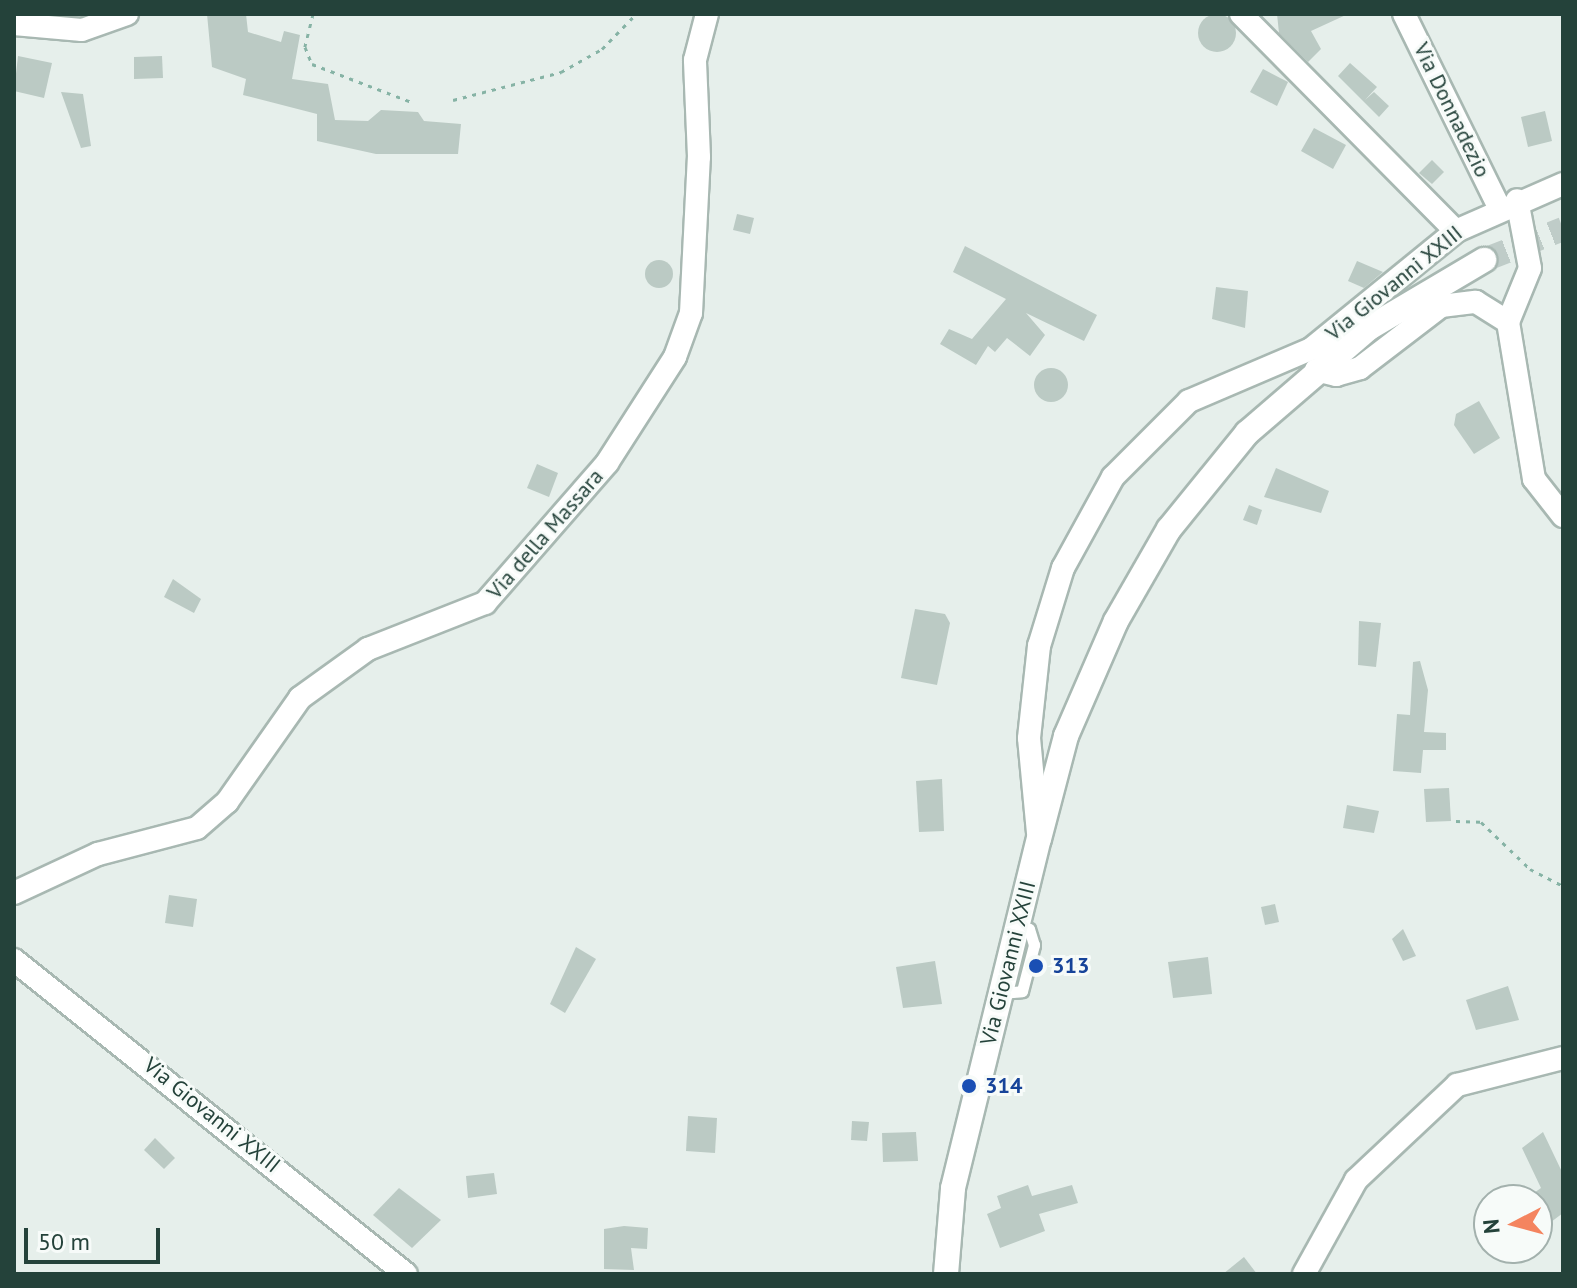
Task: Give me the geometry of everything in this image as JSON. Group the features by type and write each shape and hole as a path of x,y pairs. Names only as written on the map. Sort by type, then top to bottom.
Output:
{"main road":[{"name":"Via Giovanni XXIII","path":"946,1274 953,1188 1066,736 1097,658 1169,529 1247,433 1316,370 1369,328 1484,260"}],"street":[{"path":"14,24 82,30 127,14"},
{"name":"Via della Massara","path":"14,893 98,854 197,828 227,802 300,698 368,649 485,603 607,463 675,357 691,313 699,157 695,60 707,14"},
{"path":"1241,14 1456,231"},
{"name":"Via Donnadezio","path":"1404,14 1508,204 1530,268 1508,322"},
{"name":"Via Giovanni XXIII","path":"1039,839 1029,738 1033,681 1063,568 1092,508 1127,461 1189,401 1311,349 1456,231 1508,204 1563,184"},
{"path":"1316,370 1336,375 1360,368 1441,306 1476,302 1508,322 1534,479 1563,516"},
{"name":"Via Giovanni XXIII","path":"14,960 406,1274"},
{"path":"1304,1274 1356,1180 1457,1085 1563,1058"}],"path":[{"path":"313,14 306,35 312,64 414,103"},
{"path":"453,100 561,72 602,49 636,14"},
{"path":"1456,821 1481,822 1530,869 1563,886"}],"building":[{"path":"207,14 246,14 248,32 281,42 284,31 300,35 292,79 328,84 335,120 368,121 381,110 418,112 424,121 461,124 458,154 376,154 317,141 317,114 243,95 246,79 212,67"},
{"path":"1217,14 1231,19 1236,33 1231,47 1217,52 1203,47 1198,33 1203,19"},
{"path":"1277,14 1348,14 1311,31 1321,49 1308,62 1279,33"},
{"path":"18,56 52,63 44,98 14,91"},
{"path":"162,56 163,78 134,79 134,57"},
{"path":"1350,63 1377,87 1365,100 1374,92 1389,106 1379,117 1338,76"},
{"path":"1263,69 1288,82 1277,106 1250,92"},
{"path":"61,92 83,94 91,146 81,148"},
{"path":"1545,111 1552,141 1528,147 1521,117"},
{"path":"1314,128 1346,145 1333,169 1301,151"},
{"path":"1432,160 1444,172 1432,184 1419,173"},
{"path":"737,214 754,218 750,234 733,230"},
{"path":"965,246 1097,315 1084,341 1026,313 1045,335 1030,356 1007,338 995,352 988,346 976,365 940,344 949,329 972,339 1006,299 953,272"},
{"path":"659,260 669,264 673,274 669,284 659,288 649,284 645,274 649,264"},
{"path":"1357,261 1383,272 1364,288 1348,281"},
{"path":"1216,287 1248,291 1245,328 1212,319"},
{"path":"1051,368 1063,373 1068,385 1063,397 1051,402 1039,397 1034,385 1039,373"},
{"path":"1479,401 1500,438 1474,454 1454,425 1456,414"},
{"path":"537,464 558,473 549,497 527,488"},
{"path":"1276,468 1329,491 1321,513 1264,497"},
{"path":"1249,505 1262,510 1257,525 1243,520"},
{"path":"173,579 201,599 194,613 164,597"},
{"path":"915,609 945,614 950,623 937,685 901,678"},
{"path":"1359,621 1381,623 1376,667 1358,665"},
{"path":"1420,661 1428,690 1424,732 1446,733 1446,750 1423,750 1421,773 1393,771 1397,714 1410,715 1413,662"},
{"path":"942,779 944,831 919,832 916,781"},
{"path":"1449,788 1451,821 1426,822 1424,789"},
{"path":"1347,805 1379,811 1374,833 1343,828"},
{"path":"169,895 197,899 193,927 165,923"},
{"path":"1275,904 1279,922 1265,925 1261,907"},
{"path":"1403,929 1416,956 1403,961 1392,939"},
{"path":"576,947 596,959 565,1013 550,1004"},
{"path":"1208,957 1212,994 1173,998 1168,962"},
{"path":"935,961 942,1004 903,1008 896,967"},
{"path":"1508,986 1519,1020 1476,1030 1466,1000"},
{"path":"688,1116 717,1118 715,1153 686,1151"},
{"path":"852,1121 869,1122 867,1141 851,1140"},
{"path":"916,1132 918,1161 883,1162 882,1133"},
{"path":"1543,1132 1563,1174 1563,1213 1553,1220 1553,1184 1539,1184 1522,1148"},
{"path":"155,1138 175,1158 164,1169 144,1150"},
{"path":"494,1173 497,1194 468,1198 466,1176"},
{"path":"1028,1185 1032,1196 1072,1185 1078,1203 1039,1214 1045,1231 1000,1248 987,1214 1001,1208 997,1196"},
{"path":"399,1188 441,1220 412,1248 373,1215"},
{"path":"624,1226 648,1228 647,1249 631,1248 634,1270 604,1269 604,1229"},
{"path":"1244,1257 1257,1274 1223,1274"}],"tunnel":[{"path":"1484,260 1563,229"}],"place":[{"name":"313","path":"1036,966"},
{"name":"314","path":"969,1086"}]}
